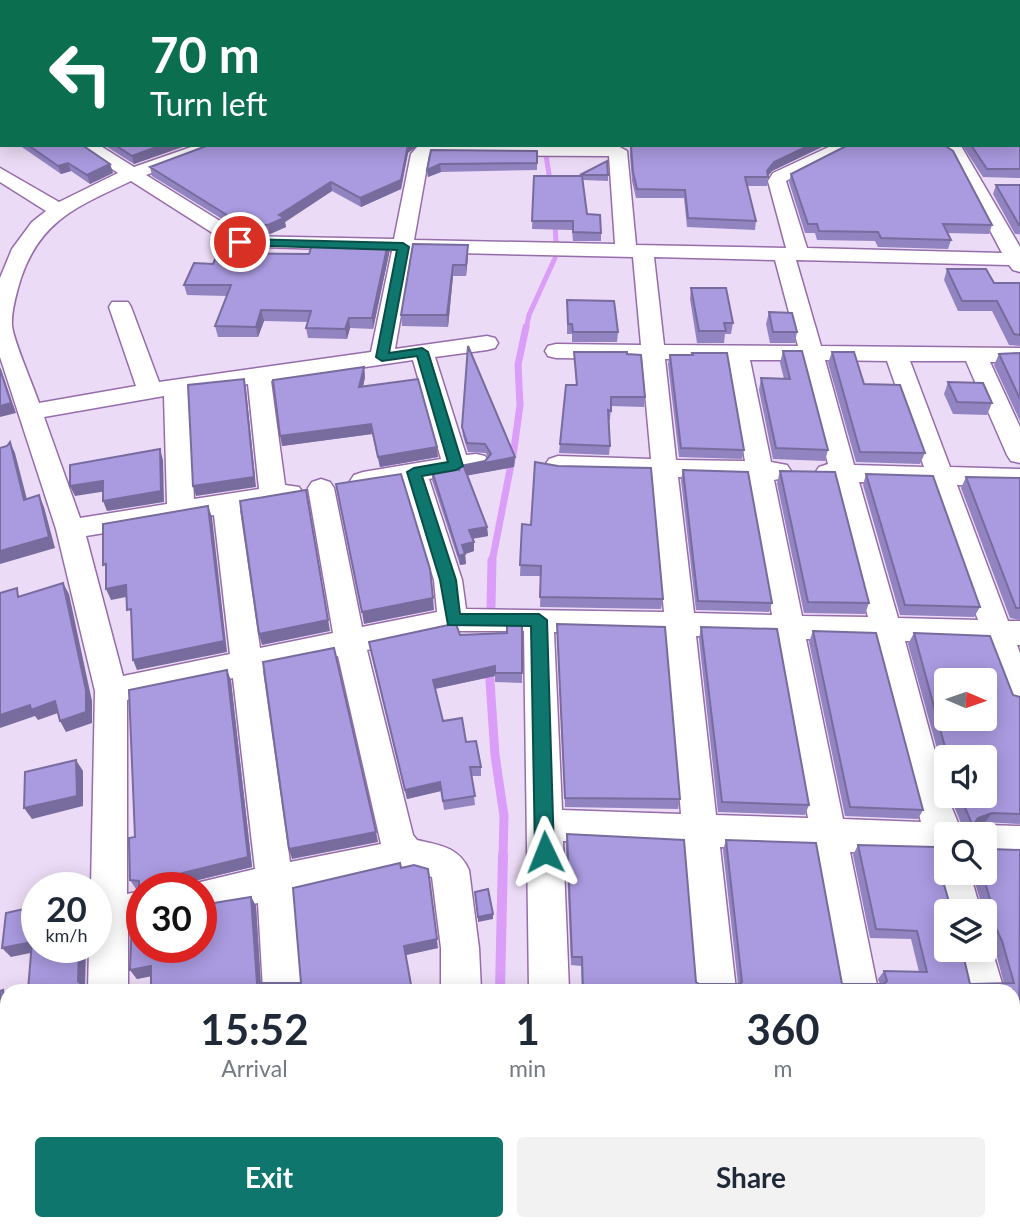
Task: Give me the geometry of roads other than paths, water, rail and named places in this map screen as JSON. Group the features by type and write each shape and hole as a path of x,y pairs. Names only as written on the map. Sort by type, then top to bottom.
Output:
{"street":[{"path":"89,147 240,242 791,254 1018,262"},
{"path":"109,984 126,912 111,691 70,529 1,326 7,288 19,253 39,226 70,203 131,174 209,147"},
{"path":"843,147 780,177 777,181 812,354 939,822"},
{"path":"947,147 960,156 1018,262"},
{"path":"382,357 420,154 424,150 625,148 634,251 653,352 715,984"},
{"path":"0,173 59,211"},
{"path":"975,185 998,185"},
{"path":"120,307 150,391"},
{"path":"29,412 176,387 487,343"},
{"path":"556,351 1020,355"},
{"path":"70,529 466,464 422,352"},
{"path":"737,353 857,984"},
{"path":"896,354 940,476 1009,633 1020,695"},
{"path":"975,355 1020,454"},
{"path":"260,376 273,496"},
{"path":"176,387 181,511"},
{"path":"558,465 1020,478"},
{"path":"414,472 448,580 453,620"},
{"path":"321,488 350,642 397,840 405,853"},
{"path":"226,503 275,882 283,984"},
{"path":"111,691 453,620 1009,633"},
{"path":"539,620 549,984"},
{"path":"544,825 829,835 934,849"},
{"path":"997,841 1020,842"},
{"path":"217,894 388,859 405,853 443,863 450,870 460,948 461,984"},
{"path":"976,962 982,984"}],"waterway":[{"path":"546,155 551,187"},
{"path":"555,221 556,244"},
{"path":"526,329 529,315 555,258"},
{"path":"492,562 514,449 520,405 518,365 526,327"},
{"path":"491,607 492,560"},
{"path":"489,667 495,755 504,816 503,856"},
{"path":"500,984 503,855"}]}
